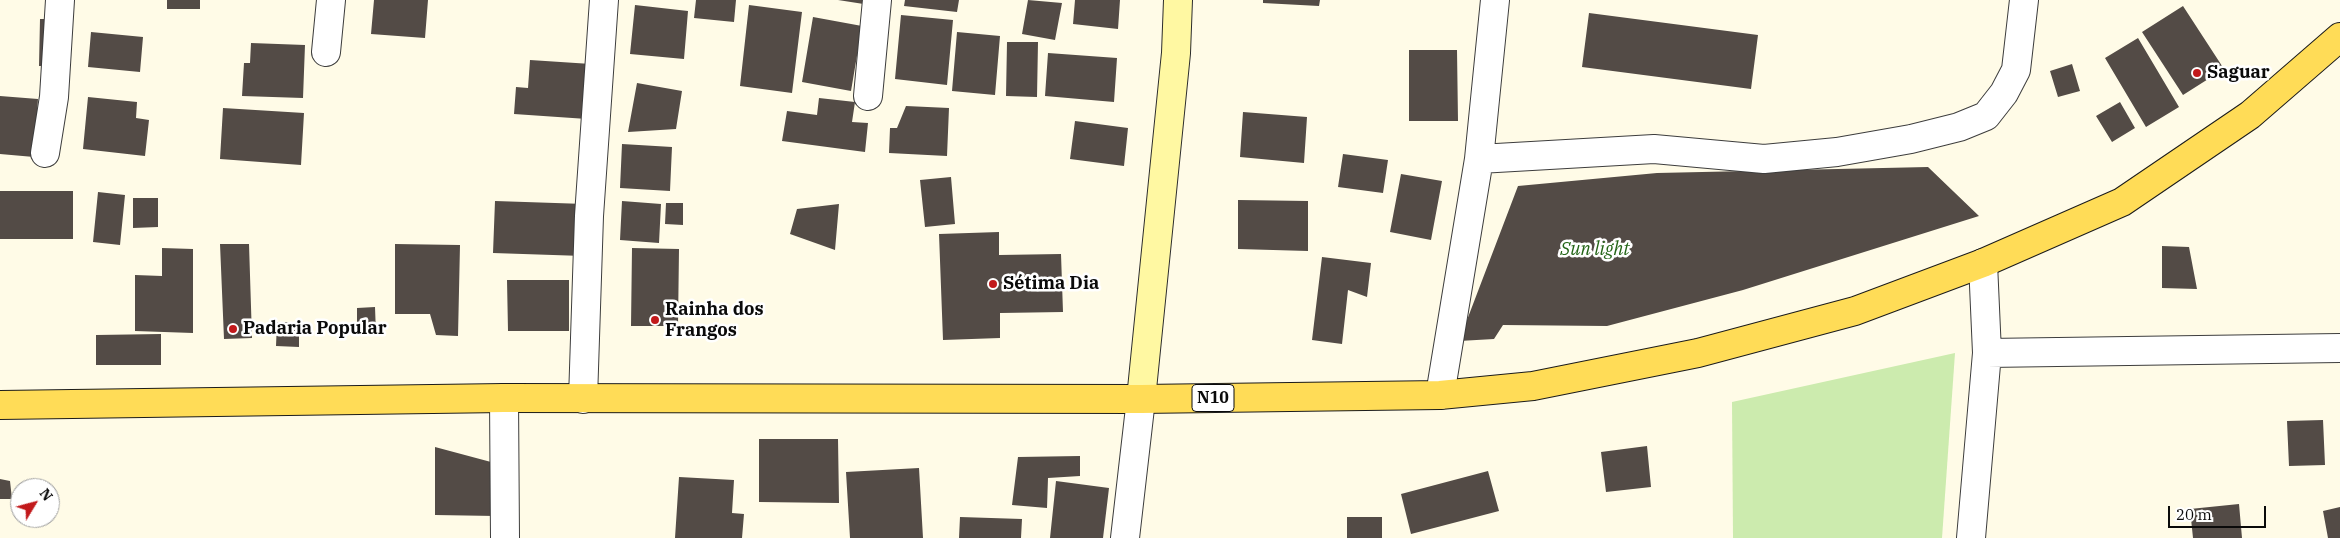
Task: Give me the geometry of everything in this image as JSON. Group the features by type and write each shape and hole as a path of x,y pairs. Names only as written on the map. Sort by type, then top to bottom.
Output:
{"main road":[{"name":"N10","path":"0,405 504,398 1140,399 1440,395 1533,386 1698,354 1855,311 1983,263 2122,202 2250,114 2340,37"}],"street":[{"path":"45,154 54,97 60,0"},
{"path":"326,52 331,0"},
{"path":"583,399 589,216 604,0"},
{"path":"868,96 877,0"},
{"path":"1125,538 1176,53 1178,0"},
{"path":"1440,395 1479,160 1495,0"},
{"path":"1479,160 1654,149 1764,159 1837,152 1911,139 1959,127 1986,116 2004,93 2016,70 2024,0"},
{"path":"1971,538 1987,353 1983,263"},
{"path":"1987,353 2340,348"},
{"path":"504,398 505,538"}],"green space":[{"path":"1955,353 1942,538 1733,538 1732,402"}],"building":[{"path":"167,0 200,0 200,9 167,9"},
{"path":"374,0 428,0 425,38 371,34"},
{"path":"696,0 736,0 734,22 694,18"},
{"path":"838,0 871,0 870,5"},
{"path":"905,0 959,0 957,12 904,6"},
{"path":"1028,0 1062,3 1055,40 1022,34"},
{"path":"1075,0 1120,0 1118,29 1073,24"},
{"path":"1263,0 1320,0 1319,6 1263,3"},
{"path":"635,5 688,11 684,59 630,54"},
{"path":"749,5 802,12 792,93 740,86"},
{"path":"2183,6 2224,69 2183,95 2142,32"},
{"path":"1589,13 1758,35 1751,89 1582,67"},
{"path":"901,15 953,20 947,85 895,79"},
{"path":"813,17 862,26 851,91 802,82"},
{"path":"40,19 48,19 46,66 39,66"},
{"path":"91,32 143,37 140,72 88,67"},
{"path":"957,32 1000,36 995,95 952,91"},
{"path":"2138,38 2179,107 2146,127 2105,58"},
{"path":"1007,42 1038,42 1037,97 1006,96"},
{"path":"251,43 305,45 303,98 242,96 244,63 250,63"},
{"path":"1409,50 1457,50 1458,121 1409,121"},
{"path":"1048,53 1117,58 1114,102 1045,96"},
{"path":"530,60 591,64 587,119 514,114 516,87 528,88"},
{"path":"2072,64 2080,91 2058,97 2050,71"},
{"path":"637,83 682,91 676,129 628,132"},
{"path":"0,96 38,99 34,157 0,154"},
{"path":"88,97 137,102 136,118 149,120 145,156 83,149"},
{"path":"819,98 855,102 852,122 868,123 865,152 782,141 787,111 817,115"},
{"path":"2120,102 2135,128 2112,142 2096,116"},
{"path":"906,106 949,108 947,156 889,153 890,128 897,128"},
{"path":"223,108 304,113 301,165 220,159"},
{"path":"1243,112 1307,117 1304,163 1240,157"},
{"path":"1075,121 1128,128 1124,166 1070,159"},
{"path":"622,144 672,147 670,191 620,188"},
{"path":"1343,154 1388,160 1383,193 1338,187"},
{"name":"Sun light","path":"1928,167 1979,216 1743,290 1607,326 1503,325 1494,339 1459,341 1518,186 1657,173"},
{"path":"1401,174 1442,181 1431,240 1390,232"},
{"path":"951,177 955,224 925,227 920,180"},
{"path":"0,191 73,191 73,239 0,239"},
{"path":"98,192 125,195 120,245 93,242"},
{"path":"133,198 158,198 158,227 133,228"},
{"path":"1238,200 1308,201 1308,251 1238,249"},
{"path":"495,201 585,204 583,256 493,253"},
{"path":"622,201 661,204 659,243 620,240"},
{"path":"666,203 683,203 683,225 665,224"},
{"path":"839,204 835,250 790,234 797,209"},
{"path":"999,232 999,255 1061,254 1063,312 1000,313 1000,338 943,340 939,234"},
{"path":"220,244 249,244 252,338 224,339"},
{"path":"395,244 460,245 458,336 436,335 430,314 395,314"},
{"path":"2162,246 2189,247 2197,289 2162,288"},
{"path":"162,248 193,249 193,333 135,331 135,275 162,276"},
{"path":"632,248 679,249 678,326 631,326"},
{"path":"1322,257 1371,263 1367,297 1348,290 1342,344 1312,340"},
{"path":"507,280 569,280 569,331 508,331"},
{"path":"375,307 376,334 357,334 357,308"},
{"path":"277,322 299,322 299,347 276,346"},
{"path":"161,334 161,365 96,365 96,335"},
{"path":"2323,420 2325,465 2289,466 2287,421"},
{"path":"759,439 838,439 839,503 759,502"},
{"path":"1647,446 1651,487 1606,492 1601,452"},
{"path":"435,447 491,462 496,516 435,515"},
{"path":"1080,456 1080,476 1048,478 1047,508 1012,505 1018,457"},
{"path":"919,468 923,538 850,538 846,472"},
{"path":"1488,471 1499,511 1411,534 1401,494"},
{"path":"679,477 734,480 732,513 744,514 742,538 675,538"},
{"path":"0,479 10,481 10,499 0,499"},
{"path":"1056,481 1109,488 1103,538 1050,538"},
{"path":"2239,504 2242,538 2193,538 2190,509"},
{"path":"2340,507 2340,538 2328,538 2323,511"},
{"path":"960,517 1022,519 1021,538 959,538"},
{"path":"1347,517 1382,517 1382,538 1347,538"}],"place":[{"name":"Saguar","path":"2197,73"},
{"name":"Sétima Dia","path":"993,284"},
{"name":"Rainha dos Frangos","path":"655,320"},
{"name":"Padaria Popular","path":"233,329"}]}
